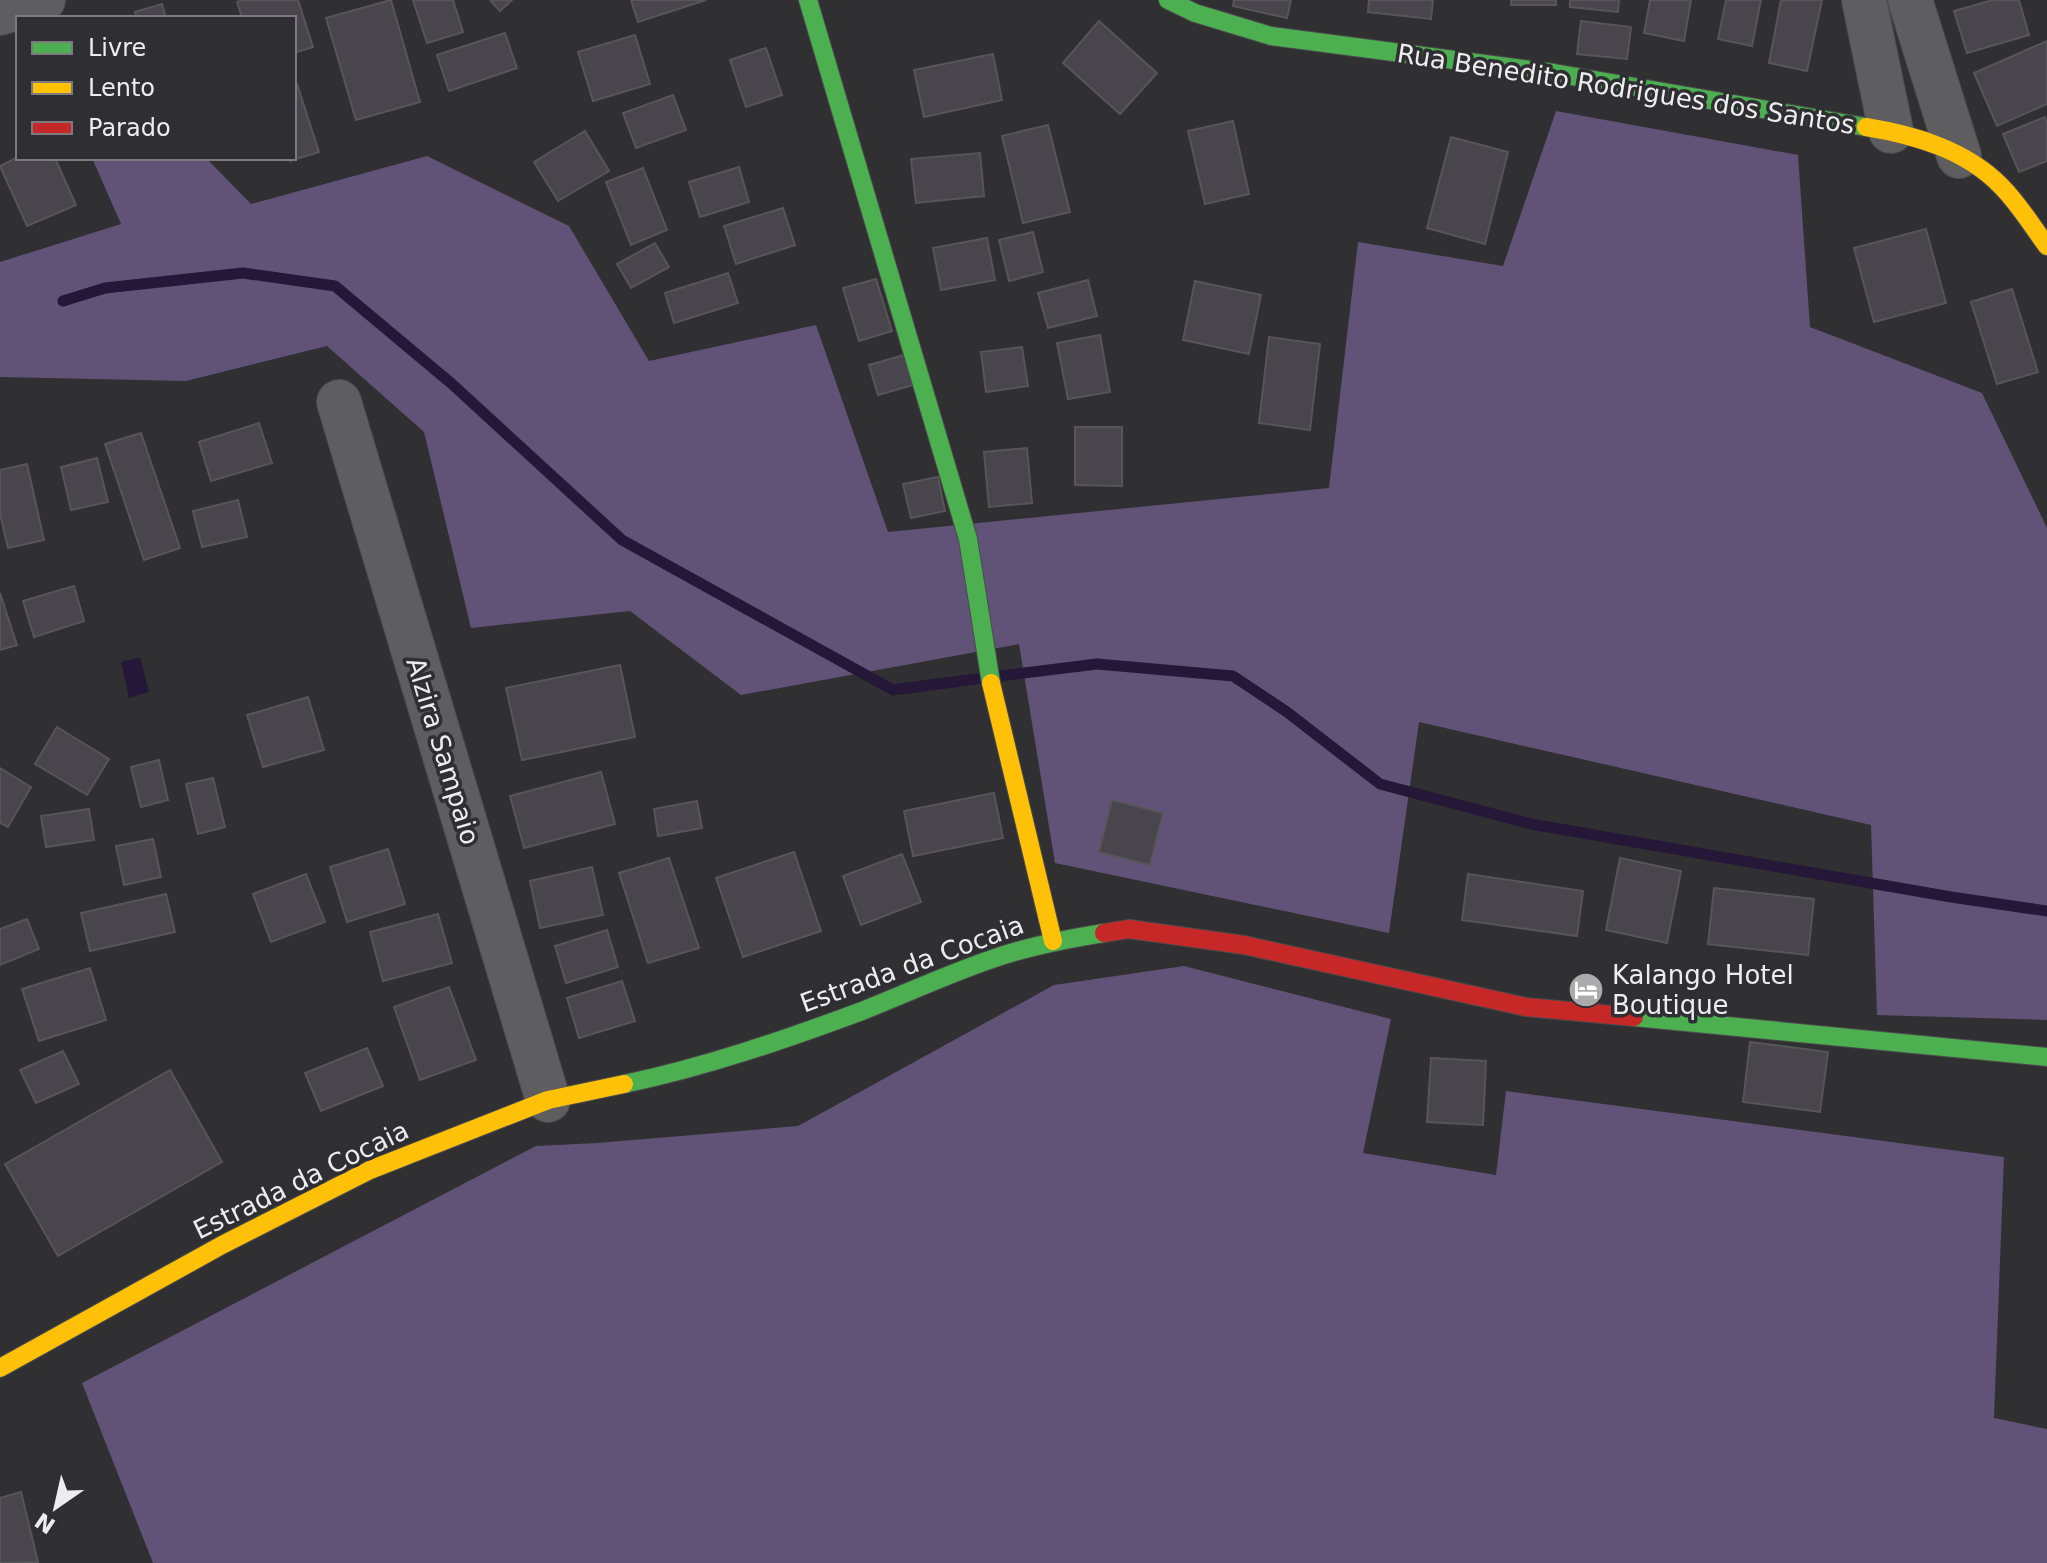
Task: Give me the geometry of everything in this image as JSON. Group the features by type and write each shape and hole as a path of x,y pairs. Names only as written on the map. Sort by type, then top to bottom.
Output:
{"street":[{"path":"0,13 43,0"},
{"path":"808,0 968,539 990,678 1053,941"},
{"name":"Rua Benedito Rodrigues dos Santos","path":"1168,0 1195,13 1271,36 1554,73 1891,131 1936,143 1968,160 2001,186 2047,246"},
{"path":"1864,0 1891,131"},
{"path":"1910,0 1959,156"},
{"name":"Alzira Sampaio","path":"339,402 548,1100"},
{"name":"Estrada da Cocaia","path":"2,1361 370,1170 548,1100 671,1074 772,1044 991,959 1053,941 1129,929 1244,945 1526,1007 2047,1057"}],"shaded area":[{"path":"1556,111 1798,155 1810,327 1982,393 2047,528 2047,1020 1877,1015 1871,825 1419,722 1389,933 1055,863 1019,644 741,695 630,611 471,628 424,432 327,346 186,381 0,377 0,262 121,224 93,160 208,160 251,204 427,156 569,226 649,361 816,325 888,532 1329,488 1358,242 1503,266"},
{"path":"140,657 149,692 129,698 121,662"},
{"path":"1184,966 1391,1019 1363,1153 1496,1175 1506,1091 2004,1157 1994,1418 2047,1429 2047,1563 153,1563 82,1383 536,1146 798,1126 1054,985"}],"building":[{"path":"298,0 313,47 296,52 296,16 241,16 237,2"},
{"path":"391,0 420,102 356,120 326,18"},
{"path":"413,0 453,0 463,32 427,43"},
{"path":"490,0 512,0 500,11"},
{"path":"631,0 706,0 638,22"},
{"path":"1234,0 1291,0 1287,18 1233,6"},
{"path":"1369,0 1433,0 1431,19 1368,12"},
{"path":"1511,0 1556,0 1556,5 1511,5"},
{"path":"1570,0 1619,0 1618,12 1570,7"},
{"path":"1650,0 1691,0 1684,41 1644,33"},
{"path":"1726,0 1761,0 1752,46 1718,39"},
{"path":"1781,0 1822,0 1807,71 1769,63"},
{"path":"1993,0 2019,0 2029,35 1967,53 1954,11"},
{"path":"162,4 165,16 136,16 135,12"},
{"path":"1099,21 1157,73 1120,114 1063,63"},
{"path":"1581,21 1631,27 1627,59 1577,54"},
{"path":"505,33 517,68 449,91 437,55"},
{"path":"635,35 650,84 593,101 578,52"},
{"path":"2047,41 2047,104 1997,126 1974,73"},
{"path":"766,48 782,95 746,107 730,60"},
{"path":"993,54 1002,100 924,117 914,70"},
{"path":"296,84 319,152 296,159"},
{"path":"673,95 686,130 636,148 623,113"},
{"path":"2045,117 2047,161 2019,172 2003,134"},
{"path":"1233,121 1249,194 1205,204 1188,131"},
{"path":"1048,125 1070,212 1023,223 1002,136"},
{"path":"585,131 609,171 558,201 534,162"},
{"path":"1451,137 1508,152 1485,244 1427,228"},
{"path":"980,153 984,196 916,203 911,159"},
{"path":"16,158 56,160 76,205 27,226 0,166"},
{"path":"739,167 749,202 700,217 689,182"},
{"path":"643,168 667,230 631,245 606,182"},
{"path":"783,208 795,245 736,264 724,226"},
{"path":"1926,229 1946,303 1874,322 1854,248"},
{"path":"1033,232 1043,272 1009,281 999,240"},
{"path":"987,238 995,280 941,290 933,248"},
{"path":"655,243 669,267 631,288 617,264"},
{"path":"728,273 738,303 674,323 665,293"},
{"path":"876,279 892,331 859,341 843,288"},
{"path":"1088,280 1097,316 1048,328 1038,293"},
{"path":"1195,281 1261,295 1249,354 1183,340"},
{"path":"2012,289 2038,372 1997,384 1971,302"},
{"path":"1100,335 1110,392 1068,399 1057,343"},
{"path":"1269,337 1320,344 1310,430 1259,423"},
{"path":"1022,347 1028,386 986,392 981,352"},
{"path":"904,355 913,385 878,395 869,365"},
{"path":"259,423 272,463 211,481 199,442"},
{"path":"1075,427 1122,427 1122,486 1075,485"},
{"path":"141,433 180,548 144,560 105,444"},
{"path":"1027,448 1032,503 989,507 984,452"},
{"path":"97,458 108,502 71,510 61,467"},
{"path":"27,464 44,540 8,548 0,514 0,470"},
{"path":"938,477 945,511 911,518 903,484"},
{"path":"238,500 247,537 202,547 193,511"},
{"path":"74,586 84,621 34,637 23,601"},
{"path":"0,593 17,645 0,650"},
{"path":"620,665 635,737 522,760 506,688"},
{"path":"308,697 324,750 263,767 247,715"},
{"path":"57,727 109,759 87,795 35,764"},
{"path":"159,760 168,800 141,807 131,767"},
{"path":"0,768 31,787 8,827 0,823"},
{"path":"601,772 615,824 524,848 510,796"},
{"path":"213,778 225,827 198,834 186,784"},
{"path":"994,793 1003,838 913,856 904,811"},
{"path":"1112,800 1163,813 1150,865 1099,852"},
{"path":"697,801 702,828 658,836 654,809"},
{"path":"89,809 94,840 46,847 41,816"},
{"path":"153,839 161,877 124,885 116,846"},
{"path":"388,849 405,904 347,922 330,867"},
{"path":"794,852 821,931 743,957 716,878"},
{"path":"902,854 921,902 861,925 843,876"},
{"path":"669,858 699,948 648,963 619,873"},
{"path":"1620,858 1681,871 1667,943 1606,930"},
{"path":"592,867 603,915 540,928 530,881"},
{"path":"306,874 325,922 271,942 253,894"},
{"path":"1468,874 1583,891 1577,936 1462,920"},
{"path":"1714,888 1814,899 1808,955 1708,944"},
{"path":"166,894 175,932 90,951 81,913"},
{"path":"438,914 452,963 383,981 370,932"},
{"path":"27,919 39,949 0,965 0,929"},
{"path":"607,930 618,967 566,983 555,946"},
{"path":"90,968 106,1020 39,1041 22,989"},
{"path":"622,981 635,1021 579,1038 567,998"},
{"path":"449,987 476,1060 420,1080 394,1007"},
{"path":"1750,1042 1828,1052 1820,1112 1743,1102"},
{"path":"367,1048 383,1086 321,1111 305,1073"},
{"path":"63,1051 79,1084 36,1103 20,1070"},
{"path":"1431,1058 1486,1061 1483,1125 1427,1122"},
{"path":"170,1070 222,1162 58,1256 5,1164"},
{"path":"21,1492 38,1562 0,1563 0,1498"}],"waterway":[{"path":"63,301 105,288 243,273 335,286 452,384 622,540 893,690 983,678"},
{"path":"1000,676 1097,664 1233,676 1287,712 1380,784 1531,824 2047,911"}],"traffic: fast":[{"path":"808,0 968,539 991,683"},
{"path":"1168,0 1195,13 1271,36 1554,73 1866,127"},
{"path":"624,1084 684,1070 774,1042 1006,954 1104,933"},
{"path":"1634,1017 2047,1057"}],"traffic: slow":[{"path":"1866,127 1939,146 1972,163 2008,193 2047,246"},
{"path":"991,683 1053,941"},
{"path":"0,1368 222,1245 370,1170 548,1100 624,1084"}],"traffic: jam":[{"path":"1104,933 1129,929 1244,945 1526,1007 1634,1017"}],"place":[{"name":"Kalango Hotel Boutique","path":"1586,990"}]}
